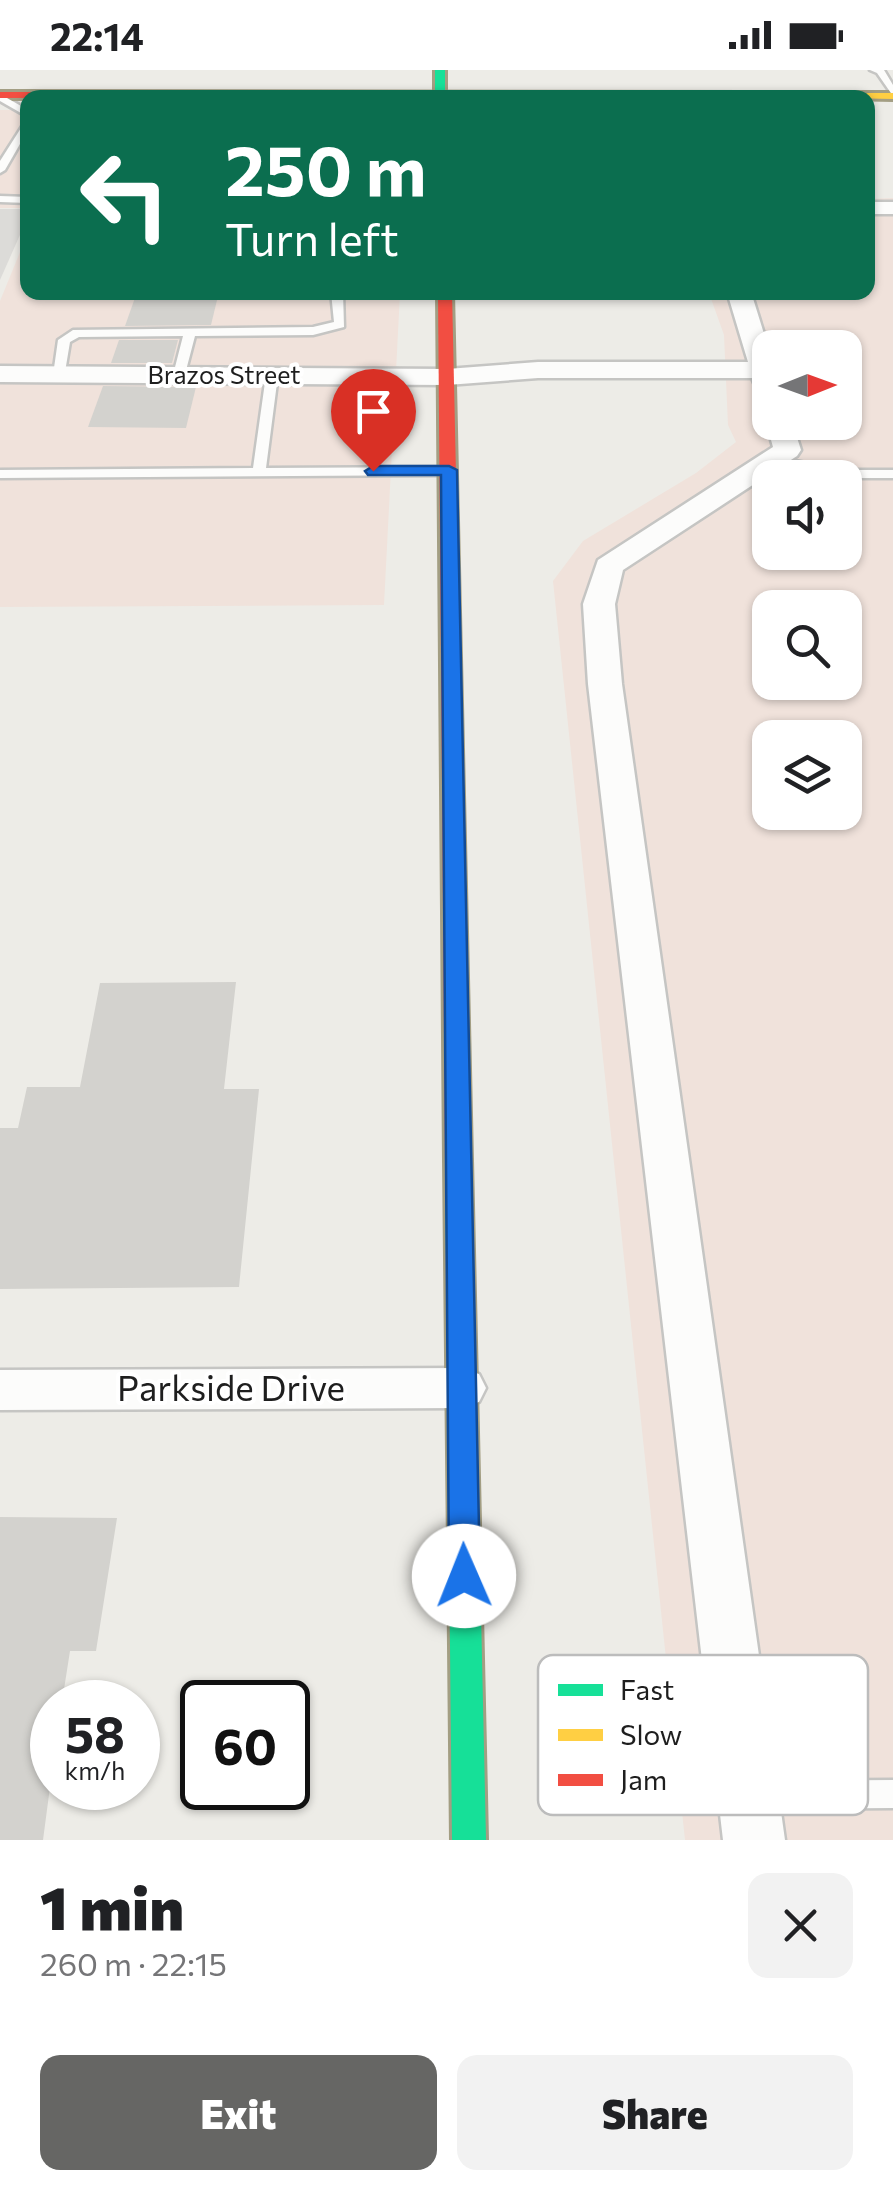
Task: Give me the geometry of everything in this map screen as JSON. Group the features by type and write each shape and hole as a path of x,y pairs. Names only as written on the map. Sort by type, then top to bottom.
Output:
{"main road":[{"path":"330,90 396,72"},
{"path":"484,72 565,90"},
{"path":"446,300 469,1840"}],"street":[{"path":"741,300 752,335"},
{"name":"Brazos Street","path":"0,374 447,377 540,391 752,387"},
{"path":"730,1655 609,716 599,604 609,566 775,441"},
{"name":"Parkside Drive","path":"0,1390 461,1388"}],"lane":[{"path":"877,71 893,70"},
{"path":"877,71 893,94"},
{"path":"0,170 20,132"},
{"path":"59,374 64,340 77,333 336,328 340,324 337,300"},
{"path":"179,375 190,331"},
{"path":"259,472 272,374"},
{"path":"775,441 840,474 893,474"},
{"path":"0,474 449,470"},
{"path":"868,1798 893,1794"}],"shaded area":[{"path":"0,110 20,110 20,208 0,208"},
{"path":"893,198 893,1840 685,1840 682,1815 868,1815 868,1655 666,1655 553,581 583,541 696,473 736,442 728,425 724,335 712,300 875,300 875,199"},
{"path":"0,209 20,209 20,235 0,280"},
{"path":"20,252 20,300 400,300 384,605 0,607 0,301"}],"building":[{"path":"134,300 217,300 211,325 125,326"},
{"path":"119,340 178,340 172,363 111,363"},
{"path":"103,386 196,387 186,428 88,427"},
{"path":"236,982 224,1089 259,1089 239,1287 0,1289 0,1128 18,1128 27,1087 80,1087 100,983"},
{"path":"0,1517 117,1518 96,1651 70,1651 65,1680 30,1680 30,1810 47,1810 43,1840 0,1840"}],"traffic: fast":[{"path":"440,70 440,90"},
{"path":"458,1160 469,1840"}],"traffic: slow":[{"path":"875,96 893,96"}],"traffic: jam":[{"path":"0,95 20,95"},
{"path":"445,300 458,1160"}],"route":[{"path":"373,471 449,470 464,1576"}]}
